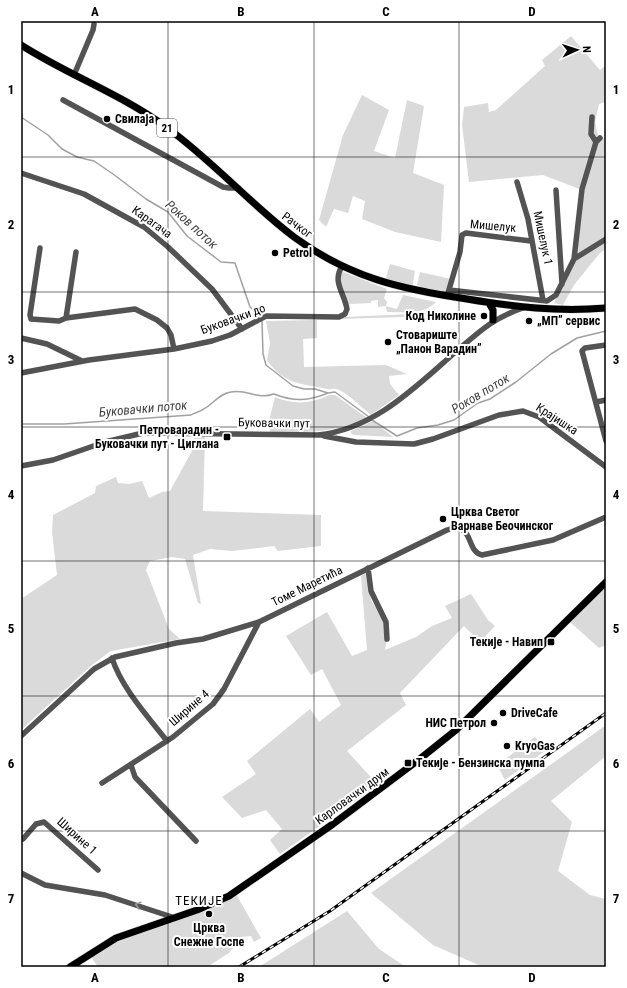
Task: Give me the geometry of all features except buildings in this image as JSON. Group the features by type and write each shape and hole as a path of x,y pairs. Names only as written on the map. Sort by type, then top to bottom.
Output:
{"main road":[{"name":"Рачког","path":"21,45 151,116 200,154 294,237 314,251 342,266 382,283 447,293 489,303 560,311 606,308"},
{"path":"489,303 493,310 493,320"},
{"name":"Карловачки друм","path":"70,967 116,938 175,918 220,900 241,889 421,758 467,720 606,582"}],"street":[{"path":"74,75 94,30 94,24"},
{"path":"63,100 223,187 237,188"},
{"path":"447,293 543,300 554,298 574,259 582,189 598,140 591,134 592,117"},
{"name":"Карагача","path":"21,173 84,194 144,227 168,247 212,289 242,329"},
{"name":"Мишелук 1","path":"517,182 528,218 543,300"},
{"path":"556,190 562,285"},
{"name":"Мишелук","path":"447,293 460,252 462,235 466,233 531,241"},
{"path":"574,259 606,239"},
{"path":"40,248 30,317 34,320 59,321 66,318 135,308 157,320 167,328 171,336 174,349"},
{"path":"66,318 76,252"},
{"name":"Буковачки до","path":"21,373 82,361 174,349 219,339 266,316 339,317 344,314 346,306 337,279 337,274 342,266"},
{"name":"Буковачки пут","path":"21,466 53,460 105,442 143,433 318,435 348,430 371,419 400,399 493,320 523,308"},
{"path":"21,338 47,344 82,361"},
{"path":"606,345 583,349 582,353 606,440"},
{"path":"596,402 606,400"},
{"name":"Крајишка","path":"318,435 350,441 402,444 419,443 433,440 499,415 523,411 540,417 606,467"},
{"path":"348,430 346,437 350,441"},
{"name":"Томе Маретића","path":"21,736 94,669 112,658 128,652 203,639 259,622 453,528 465,531 474,550 482,555 553,540 589,526 606,517"},
{"path":"368,568 371,591 386,622 387,639"},
{"name":"Ширине 4","path":"102,783 167,741 201,716 217,700 259,622"},
{"path":"112,658 118,672 167,741"},
{"path":"131,765 135,777 196,841"},
{"name":"Ширине 1","path":"22,840 36,824 44,822 98,870"},
{"path":"21,873 45,885 105,895 175,918"}],"shaded area":[{"path":"571,36 600,70 606,65 606,102 599,104 595,122 598,135 606,140 606,249 600,253 574,285 563,305 554,303 574,260 582,190 543,175 469,182 462,125 464,107 488,103 489,112 496,110 545,66 542,60"},
{"path":"362,95 389,110 374,151 395,158 407,100 424,106 413,173 444,185 441,242 395,232 362,219 365,201 353,196 348,213 334,209 326,227 319,220 343,135"},
{"path":"390,264 415,271 412,289 385,282"},
{"path":"341,271 387,289 384,298 387,302 386,306 378,307 378,300 371,301 371,303 349,304 340,281"},
{"path":"420,272 451,279 447,291 443,296 418,290 420,286 417,285"},
{"path":"403,295 436,302 426,309 413,312 387,312 386,306 397,309"},
{"path":"434,313 434,316 341,319 344,317"},
{"path":"317,320 317,338 303,339 304,367 386,365 407,374 389,376 390,384 399,395 371,415 340,390 294,382 287,379 273,368 267,360 270,343 266,321"},
{"path":"329,395 335,395 367,418 343,427 319,431 270,432 269,421 275,397 282,400 295,402 309,402"},
{"path":"373,421 393,437 353,435 351,433 351,431"},
{"path":"205,436 203,511 321,515 321,546 278,551 274,546 232,551 210,549 193,555 201,604 198,603 185,559 172,557 150,561 146,570 169,629 180,639 111,651 92,665 21,730 21,599 57,575 52,532 53,515 95,493 96,486 116,477 118,483 129,484 142,481 149,498 162,492 170,491 193,449 194,437"},
{"path":"367,572 371,600 383,618 387,639 385,650 416,637 432,626 452,618 445,606 471,594 488,620 495,626 480,642 464,626 400,693 406,705 347,751 378,785 280,854 270,840 282,829 266,810 242,818 222,797 256,774 247,761 310,709 319,722 341,705 322,669 311,675 286,636 327,612 352,656 367,650 361,576"},
{"path":"606,587 606,645 599,648 570,622"},
{"path":"606,725 606,756 551,801 572,822 558,871 590,895 606,899 606,967 483,967 433,945 371,893"},
{"path":"535,737 545,751 505,780 497,765"},
{"path":"236,894 261,938 254,942 251,936 241,937 229,953 207,967 98,967 91,957 116,941"},
{"path":"347,911 379,949 406,967 259,967"}],"waterway":[{"name":"Роков поток","path":"21,117 48,135 62,149 77,157 94,161 146,199 168,212 187,236 221,262 235,263 250,307 261,317"},
{"name":"Роков поток","path":"262,321 263,354 266,365 293,386 304,389 315,389 328,393 335,392 369,417"},
{"name":"Роков поток","path":"372,420 397,436 417,428 438,425 454,420 478,403 490,399 516,382 551,354 577,338 606,331"},
{"name":"Буковачки поток","path":"21,424 64,424 191,415 206,408 226,393 237,391 262,396 274,394 281,397 301,400 314,398 328,393"}],"railway":[{"path":"239,967 330,911 606,713"}],"place":[{"name":"Свилаја","path":"107,119"},
{"name":"Petrol","path":"275,253"},
{"name":"Код Николине","path":"484,316"},
{"name":"„МП” сервис","path":"529,321"},
{"name":"Стовариште „Панон Варадин”","path":"388,342"},
{"name":"Петроварадин - Буковачки пут - Циглана","path":"227,437"},
{"name":"Црква Светог Варнаве Беочинског","path":"443,519"},
{"name":"Текије - Навип","path":"551,642"},
{"name":"DriveCafe","path":"503,713"},
{"name":"НИС Петрол","path":"494,723"},
{"name":"KryoGas","path":"507,746"},
{"name":"Текије - Бензинска пумпа","path":"408,763"},
{"name":"Црква Снежне Госпе","path":"209,914"}],"district":[{"name":"ТЕКИЈЕ","path":"199,900"}]}
